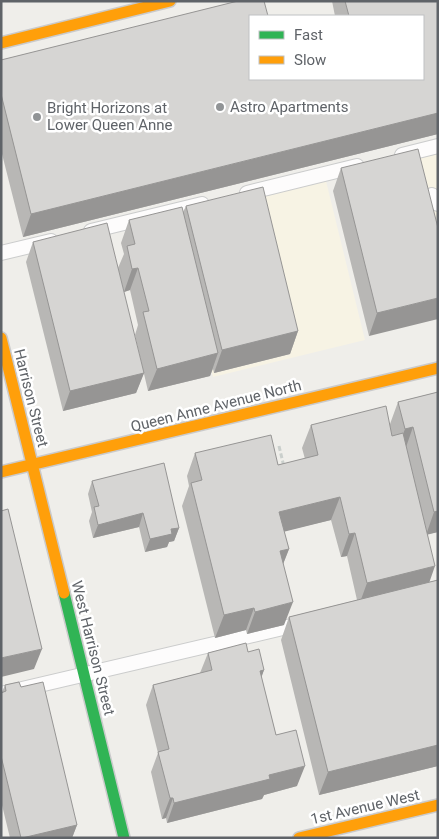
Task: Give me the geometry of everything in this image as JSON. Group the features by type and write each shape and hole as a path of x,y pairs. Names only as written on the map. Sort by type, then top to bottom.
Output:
{"street":[{"path":"1,43 170,1"},
{"name":"Harrison Street","path":"1,338 33,465"},
{"name":"Queen Anne Avenue North","path":"1,472 438,368"},
{"name":"West Harrison Street","path":"33,465 124,838"},
{"name":"1st Avenue West","path":"299,838 438,805"}],"lane":[{"path":"392,158 432,144"},
{"path":"232,197 373,162"},
{"path":"1,252 76,232 213,202"},
{"path":"1,694 316,620"}],"path":[{"path":"279,446 286,474"}],"shaded area":[{"path":"438,154 438,286 407,161"},
{"path":"326,181 365,340 213,377 173,220"}],"building":[{"name":"Astro Apartments","path":"238,1 264,1 268,15 249,15 249,80 424,80 424,15 349,15 345,1 438,1 438,113 31,214 1,94 1,60"},
{"path":"418,149 438,228 438,298 377,313 341,168"},
{"path":"263,187 298,331 222,350 186,206"},
{"path":"182,207 218,353 157,369 143,312 149,311 138,268 132,269 127,246 135,244 129,220"},
{"path":"107,223 144,373 70,391 33,242"},
{"path":"438,392 438,511 434,512 413,427 405,429 398,402"},
{"path":"386,406 392,436 403,433 435,566 367,583 355,533 349,534 340,497 279,512 289,549 280,551 293,602 255,612 254,608 224,615 191,483 202,480 195,453 271,435 278,465 318,455 311,425"},
{"path":"164,463 179,528 171,529 172,534 150,539 143,513 98,525 94,507 99,506 92,481"},
{"path":"8,509 42,649 1,658 1,511"},
{"path":"438,580 438,745 328,772 289,617"},
{"path":"246,643 248,652 259,649 264,670 260,671 276,735 296,730 305,766 269,775 270,779 174,803 173,798 170,798 158,752 169,749 153,685 212,670 208,653"},
{"path":"19,682 21,687 43,682 77,825 22,838 1,756 1,693 6,691 5,685"}],"traffic: fast":[{"path":"64,593 124,838"}],"traffic: slow":[{"path":"1,43 170,1"},
{"path":"1,338 64,593"},
{"path":"1,472 438,368"},
{"path":"299,838 438,805"}],"place":[{"name":"Astro Apartments","path":"220,107"},
{"name":"Bright Horizons at Lower Queen Anne","path":"37,117"}]}
